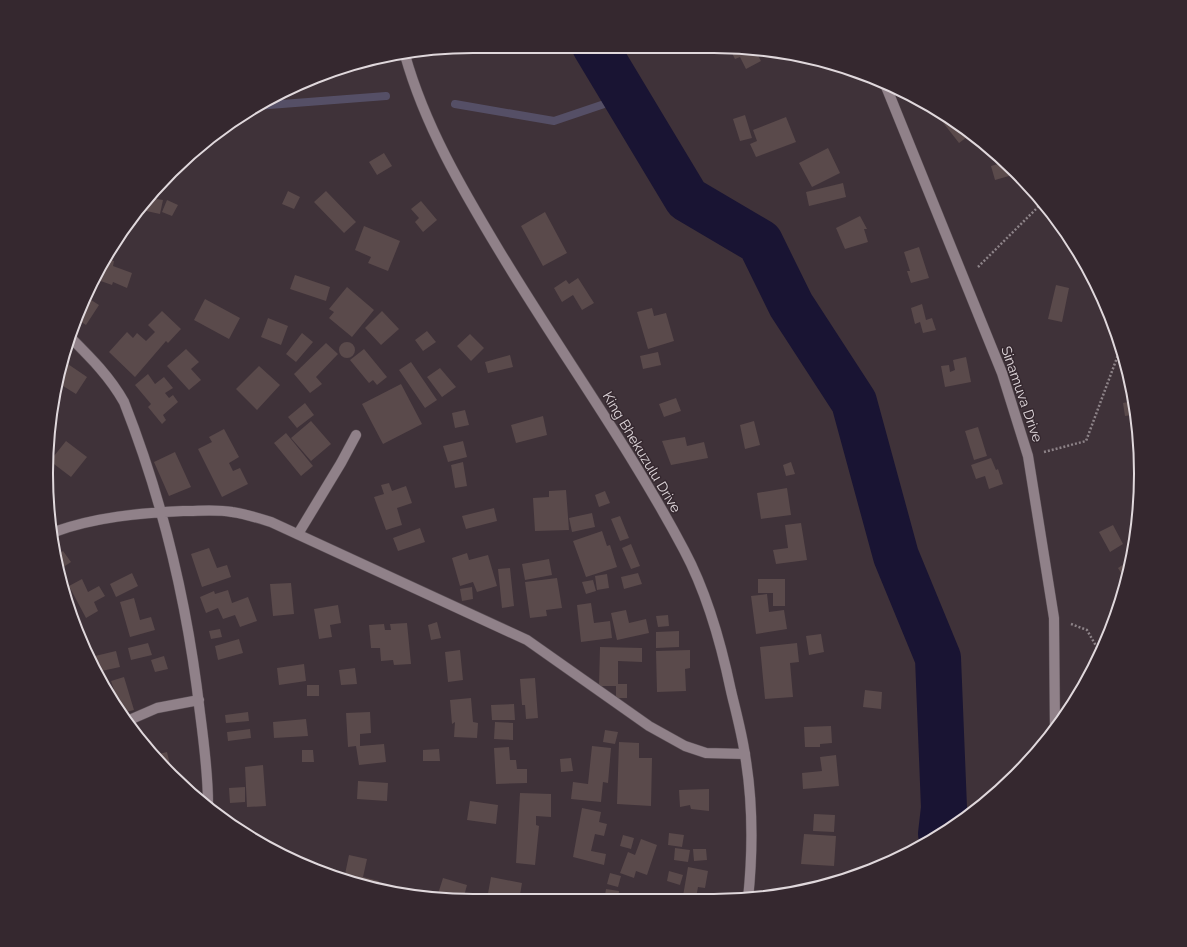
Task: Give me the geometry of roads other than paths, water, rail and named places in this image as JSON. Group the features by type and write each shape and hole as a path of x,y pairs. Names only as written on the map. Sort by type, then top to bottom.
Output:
{"street":[{"name":"King Bhekuzulu Drive","path":"406,59 425,114 460,185 533,307 610,424 685,551 705,598 722,652 745,754 749,784 752,858 749,892"},
{"name":"Sinamuva Drive","path":"888,91 1002,373 1028,456 1054,618 1054,719"},
{"path":"74,341 116,387 124,402 160,512 184,613 198,700 208,799"},
{"path":"298,534 341,464 356,435"},
{"path":"57,531 70,526 122,516 160,512 208,510 232,512 271,522 527,640 649,726 685,746 706,753 745,754"},
{"path":"132,719 157,708 198,700"}],"waterway":[{"path":"599,53 687,199 760,242 791,305 854,402 896,556 938,658 944,808 942,826"},
{"path":"271,105 386,96"},
{"path":"455,104 554,121 625,97"}]}
